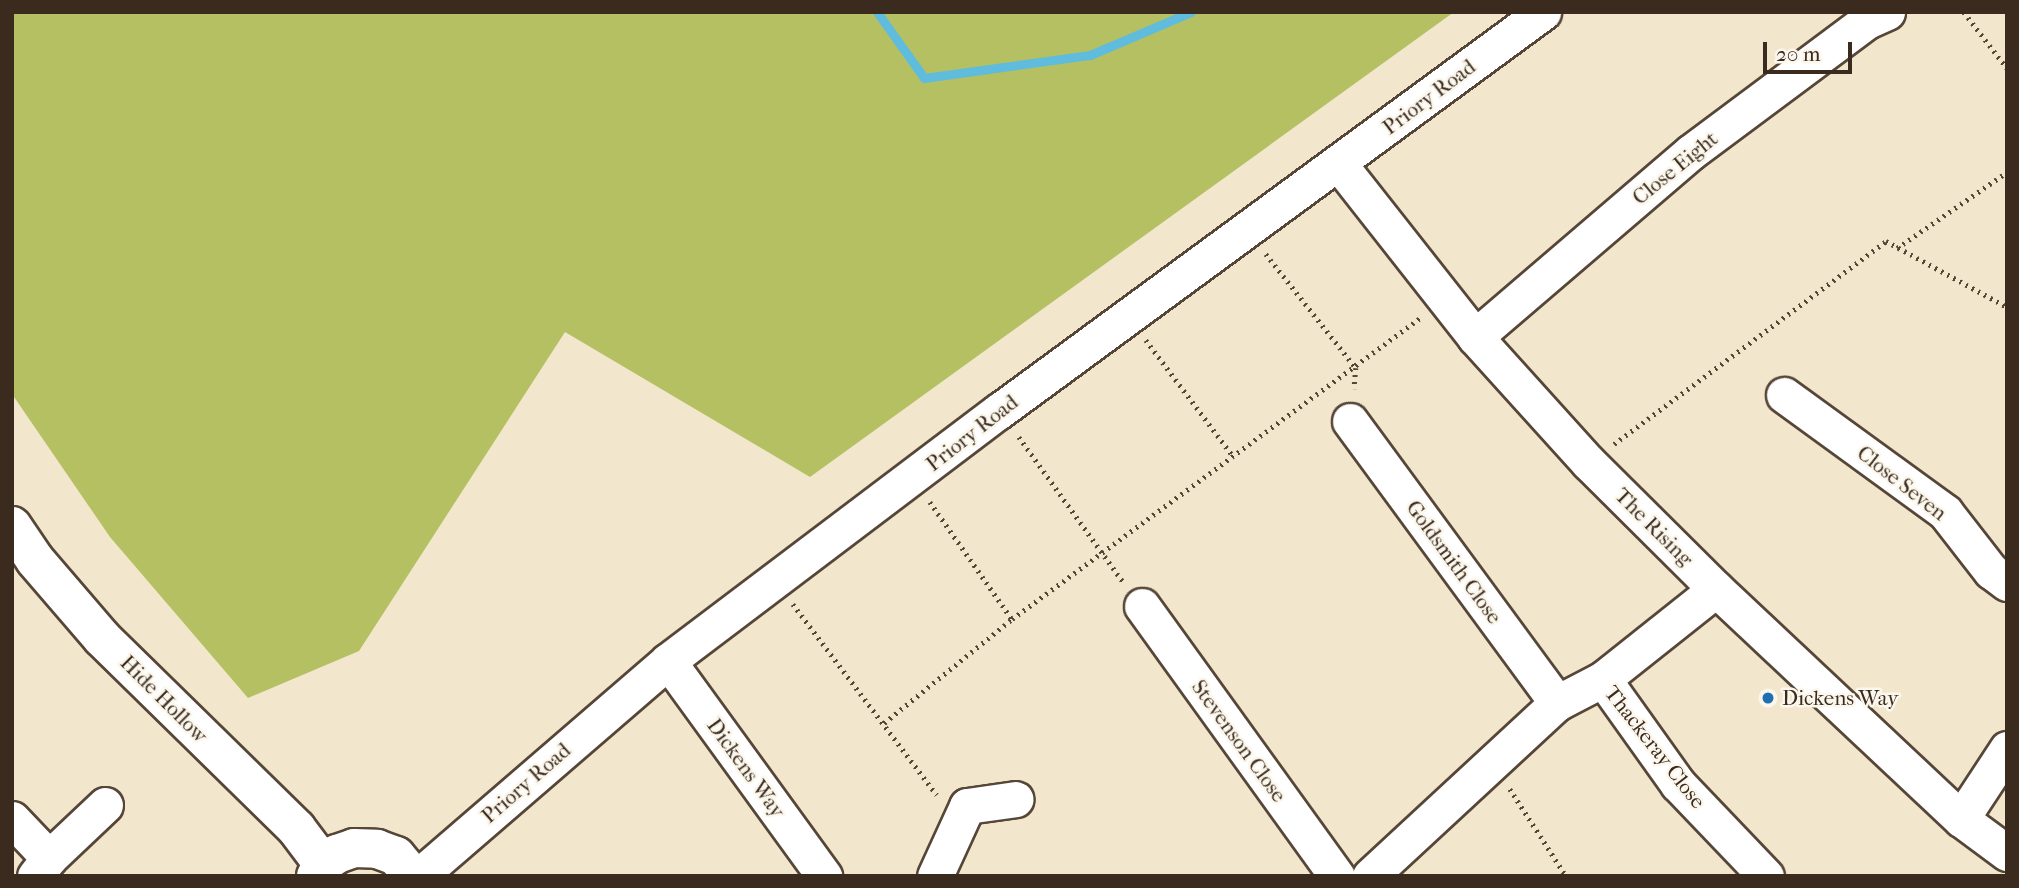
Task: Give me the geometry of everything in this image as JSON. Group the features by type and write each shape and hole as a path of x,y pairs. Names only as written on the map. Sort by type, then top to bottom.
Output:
{"main road":[{"name":"Hide Hollow","path":"12,526 36,560 102,638 296,828 319,870"},
{"path":"319,870 337,854 354,848 377,849 396,856 416,876"}],"street":[{"name":"Priory Road","path":"416,876 668,661 999,411 1543,12"},
{"name":"Close Eight","path":"1475,337 1691,152 1867,21 1887,12"},
{"name":"The Rising","path":"1339,163 1475,337 1589,463 1716,589 1961,819 2007,853"},
{"name":"Close Seven","path":"1784,395 1945,512 1991,571 2007,583"},
{"name":"Goldsmith Close","path":"1350,421 1557,703"},
{"path":"1370,876 1557,703 1602,679 1716,589"},
{"name":"Stevenson Close","path":"1142,606 1337,876"},
{"name":"Dickens Way","path":"668,661 824,876"},
{"name":"Thackeray Close","path":"1602,679 1678,784 1766,876"},
{"path":"1961,819 2007,748"},
{"path":"935,876 967,806 1016,799"},
{"path":"12,819 42,867 105,805"}],"path":[{"path":"1964,12 2007,68"},
{"path":"1897,248 2007,172"},
{"path":"1246,229 1356,368 1350,421"},
{"path":"1589,463 1886,241 2006,308"},
{"path":"884,723 1012,619 1356,368 1446,298"},
{"path":"1128,317 1234,457"},
{"path":"999,411 1142,606"},
{"path":"913,478 1012,619"},
{"path":"775,581 884,723 935,795 967,806"},
{"path":"1492,762 1566,876"}],"green space":[{"path":"12,12 1454,12 810,477 565,332 359,651 248,698 110,537 12,394"}],"waterway":[{"path":"877,12 924,78 1090,55 1191,12"}],"place":[{"name":"Dickens Way","path":"1768,698"}]}
